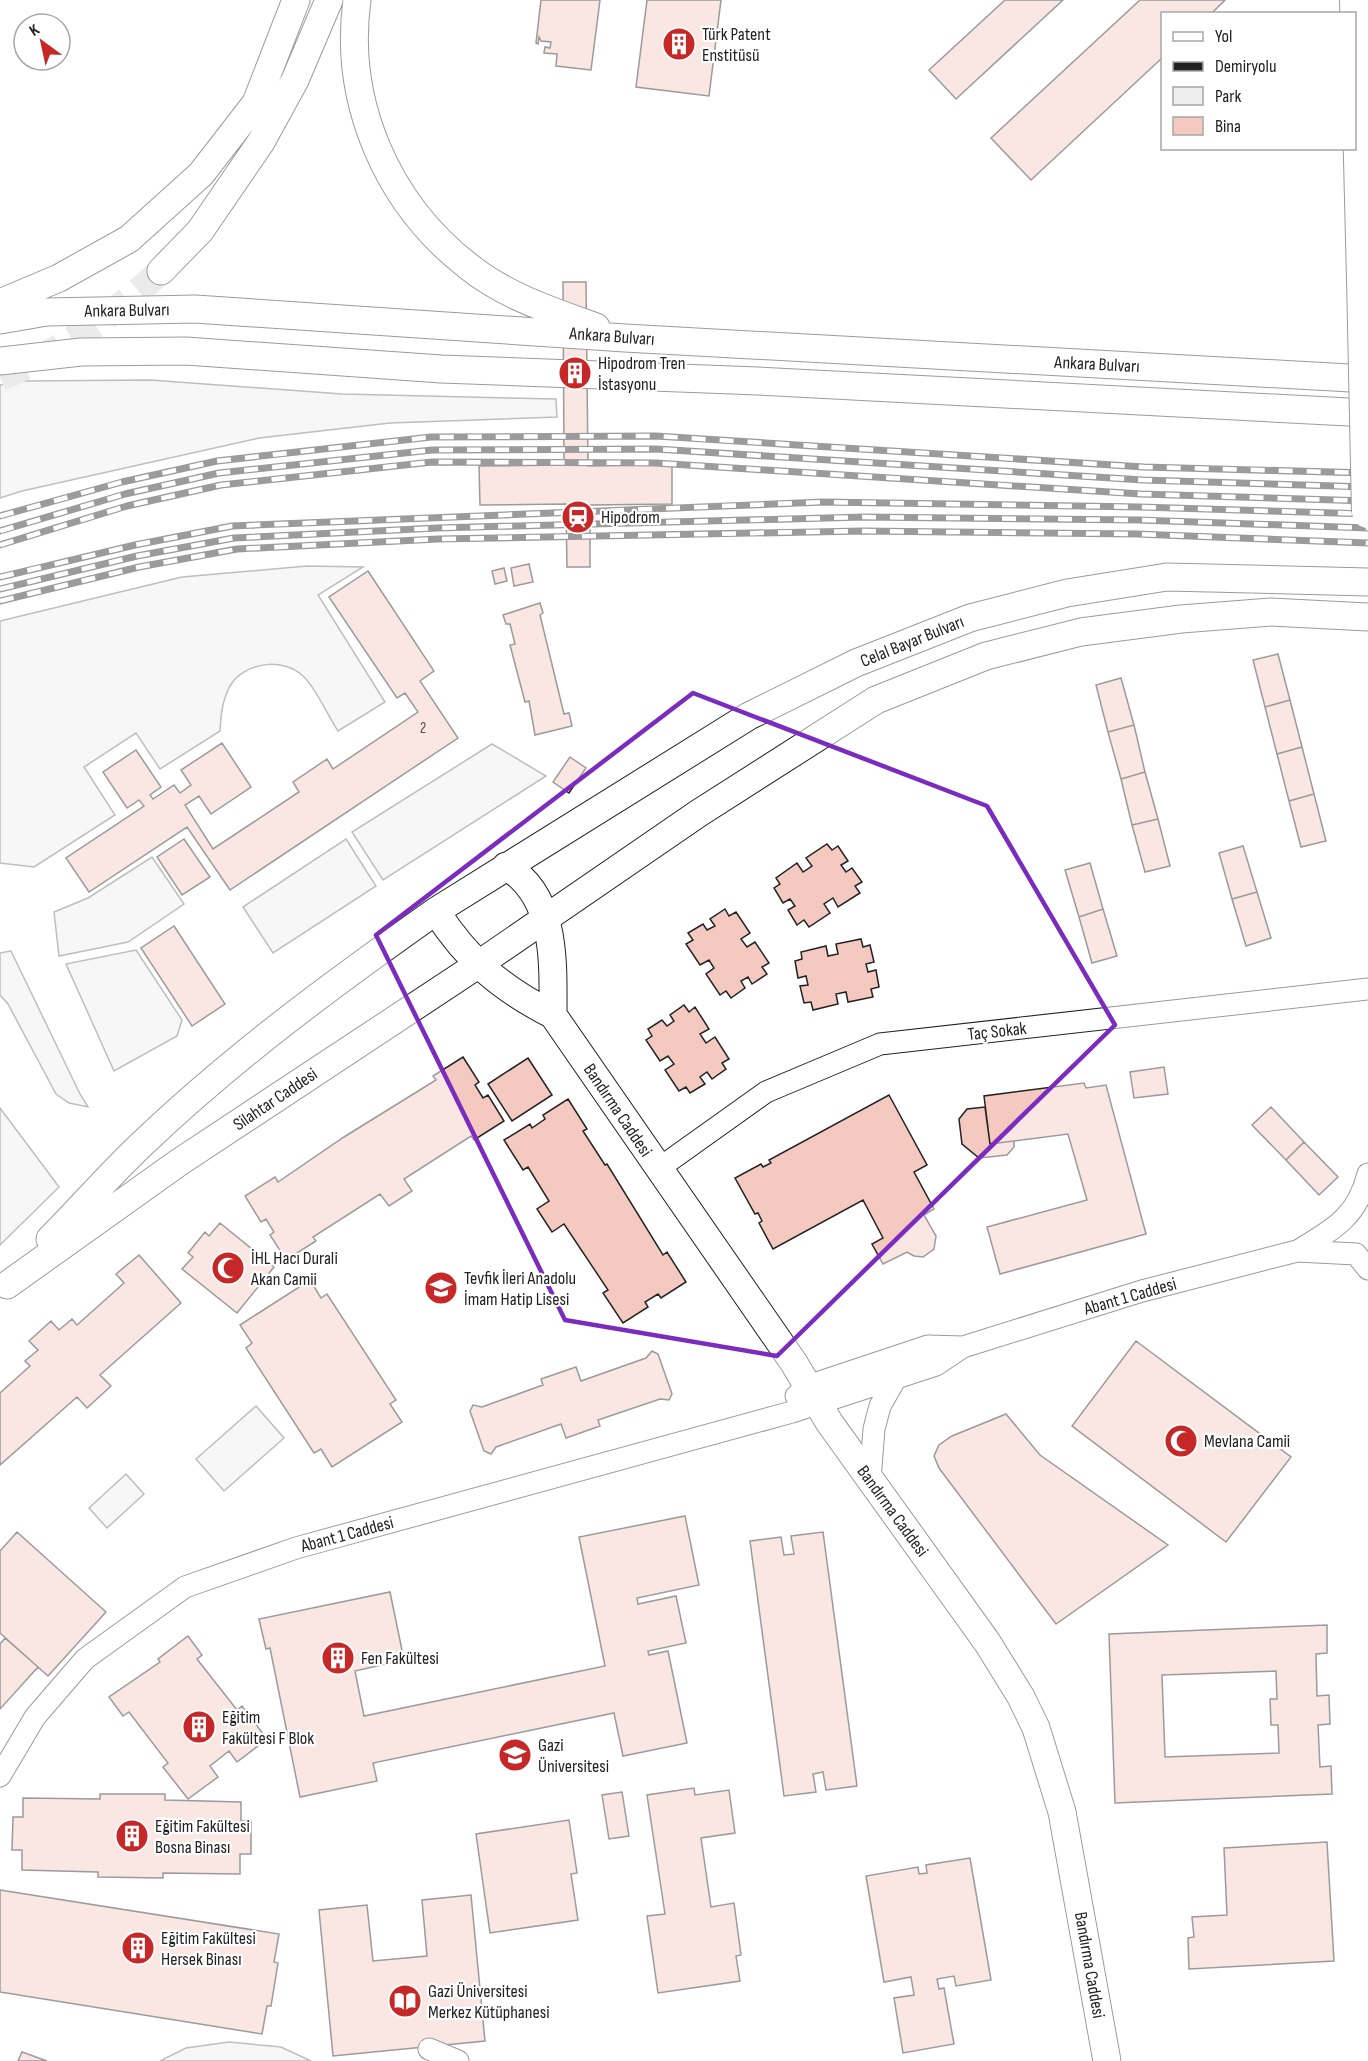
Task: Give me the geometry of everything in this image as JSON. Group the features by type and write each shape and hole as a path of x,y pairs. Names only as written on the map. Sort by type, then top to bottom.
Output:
{"highway":[{"path":"1356,0 1368,512"}],"main road":[{"path":"0,303 59,278 129,238 201,174 256,103 296,0"},
{"path":"161,271 200,231 261,142 295,80 328,0"},
{"path":"357,0 353,31 359,96 372,137 391,180 420,220 468,267 529,303 625,338"},
{"name":"Ankara Bulvarı","path":"0,320 47,312 195,309 625,338 1368,379"},
{"name":"Ankara Bulvarı","path":"0,361 81,352 186,351 441,369 769,381 1368,413"},
{"name":"Celal Bayar Bulvarı","path":"506,866 749,716 856,663 970,618 1067,593 1167,578 1368,582"},
{"path":"547,917 699,813 876,699 986,656 1081,632 1181,618 1271,612 1368,617"},
{"path":"436,911 506,866 521,875 547,917 553,975 554,1015"},
{"name":"Silahtar Caddesi","path":"4,1289 141,1144 206,1086 318,994 436,911"},
{"name":"Bandırma Caddesi","path":"436,911 454,939 479,964 514,994 554,1015 870,1480 987,1642 1021,1697 1036,1728 1062,1812 1107,2061"},
{"name":"Silahtar Caddesi","path":"4,1289 188,1157 547,917"}],"street":[{"name":"Taç Sokak","path":"658,1169 766,1092 880,1044 1368,989"},
{"name":"Abant 1 Caddesi","path":"813,1395 896,1378 936,1365 963,1347 1142,1292 1298,1251 1336,1228 1362,1197 1368,1174"},
{"name":"Abant 1 Caddesi","path":"1298,1251 1356,1254 1368,1269"},
{"name":"Abant 1 Caddesi","path":"0,1776 35,1717 86,1659 185,1587 296,1548 771,1418 813,1395 928,1346 963,1347"},
{"path":"870,1480 874,1429 880,1406 896,1378"},
{"path":"429,2049 458,2061"}],"highlighted area":[{"path":"693,693 987,806 1115,1025 777,1356 565,1320 376,935"}],"green space":[{"path":"150,380 342,394 556,399 557,417 390,423 259,438 22,491 0,498 0,385 22,381"},
{"path":"307,566 363,567 318,595 385,702 338,731 303,676 286,666 275,664 254,667 236,678 230,686 222,708 220,731 160,769 136,733 84,767 115,815 34,867 0,863 0,621 182,577"},
{"path":"492,744 546,776 383,880 352,832"},
{"path":"346,839 376,886 273,953 243,907"},
{"path":"152,857 184,904 128,942 59,956 54,912 88,898"},
{"path":"136,950 182,1020 177,1036 114,1071 66,964"},
{"path":"11,951 88,1107 69,1103 56,1094 8,1004 0,995 0,953"},
{"path":"0,1108 59,1187 0,1245"},
{"path":"256,1406 284,1438 224,1491 196,1459"},
{"path":"126,1474 144,1494 107,1528 89,1508"},
{"path":"229,2042 281,2047 311,2061 160,2061 186,2048"}],"building":[{"path":"541,0 600,0 591,70 556,66 557,54 544,53 545,47 550,48 551,42 541,41 539,37 538,44 536,43"},
{"name":"Türk Patent Enstitüsü","path":"647,0 721,0 709,96 636,87"},
{"path":"1005,0 1063,0 956,99 929,70"},
{"path":"1140,0 1225,0 1213,12 1161,12 1161,59 1031,180 991,138"},
{"name":"Hipodrom Tren İstasyonu","path":"563,282 586,282 588,466 672,464 672,504 590,505 590,567 567,567 566,504 480,505 479,466 564,465"},
{"path":"529,564 533,582 514,586 511,568"},
{"path":"504,568 507,581 495,584 492,571"},
{"path":"368,571 434,671 420,681 458,738 230,890 187,827 89,892 66,858 144,806 139,800 127,808 103,772 136,750 161,787 150,795 153,799 174,785 180,793 191,785 181,770 222,743 251,787 211,814 199,796 185,805 213,849 299,792 293,782 327,759 333,769 418,712 405,693 397,698 329,597"},
{"path":"540,603 543,613 540,615 564,714 569,713 572,726 535,735 529,701 525,702 510,645 515,644 510,624 506,624 503,615"},
{"path":"1278,654 1290,700 1265,707 1253,660"},
{"path":"1121,678 1134,725 1108,732 1096,685"},
{"path":"1290,700 1302,747 1277,754 1265,707"},
{"path":"1134,725 1145,772 1121,779 1108,732"},
{"path":"1302,747 1314,794 1289,801 1277,754"},
{"path":"570,757 586,768 569,793 553,782"},
{"path":"1145,772 1158,819 1132,825 1121,779"},
{"path":"1314,794 1326,841 1301,847 1289,801"},
{"path":"1158,819 1170,866 1145,872 1132,825"},
{"path":"184,839 210,877 182,895 157,857"},
{"path":"827,844 832,850 838,846 848,861 841,865 846,872 852,868 862,882 855,886 860,893 838,907 833,898 824,904 830,913 809,927 804,920 797,925 788,910 795,906 790,899 783,903 774,888 780,884 776,878 797,863 803,872 812,866 806,858"},
{"path":"1243,846 1257,892 1232,899 1219,853"},
{"path":"1090,863 1103,909 1079,917 1065,870"},
{"path":"1257,892 1271,938 1246,946 1232,899"},
{"path":"725,909 729,916 736,912 750,933 741,939 747,947 755,942 769,963 762,967 767,974 752,984 748,977 741,981 745,988 731,998 726,991 720,995 706,974 714,968 709,960 700,965 686,944 693,940 688,933 703,924 707,930 715,926 710,919"},
{"path":"1103,909 1117,956 1092,963 1079,917"},
{"path":"174,926 225,1004 192,1026 141,948"},
{"path":"861,939 863,947 870,945 874,962 866,964 868,972 876,970 879,987 871,989 873,997 848,1002 846,992 836,994 838,1004 813,1010 811,1002 804,1003 800,986 808,985 806,976 798,978 795,961 802,959 801,952 826,946 828,956 838,954 836,944"},
{"path":"684,1005 689,1012 695,1007 709,1029 700,1034 706,1043 715,1037 729,1059 722,1063 726,1069 712,1079 707,1072 700,1077 705,1084 690,1093 686,1087 679,1091 665,1070 674,1064 668,1056 660,1061 646,1040 652,1036 648,1029 662,1020 667,1026 674,1021 670,1015"},
{"path":"463,1057 479,1082 475,1085 483,1098 488,1095 504,1121 474,1140 471,1136 404,1179 412,1191 389,1206 380,1194 313,1237 316,1241 286,1260 270,1235 274,1232 266,1219 261,1222 245,1196 275,1177 278,1182 344,1137 436,1080 433,1076"},
{"path":"528,1058 552,1095 512,1121 488,1084"},
{"path":"1164,1067 1168,1094 1134,1098 1130,1072"},
{"path":"1084,1083 1086,1088 1106,1085 1146,1234 1000,1274 987,1227 1087,1200 1068,1134 990,1144 984,1096"},
{"path":"889,1095 927,1165 914,1172 934,1209 924,1215 936,1236 934,1249 923,1257 907,1252 883,1264 872,1244 883,1238 863,1200 773,1249 759,1223 762,1221 758,1213 755,1214 735,1178 761,1164 763,1167 771,1163 769,1160"},
{"path":"568,1099 587,1129 583,1131 605,1165 607,1164 663,1255 667,1252 686,1282 661,1298 658,1294 645,1302 648,1307 623,1323 603,1293 608,1290 564,1224 552,1232 537,1209 549,1201 528,1167 523,1170 504,1140 530,1124 532,1128 545,1119 543,1115"},
{"path":"985,1107 990,1144 1014,1141 1014,1147 1007,1155 979,1158 962,1144 959,1119 967,1109"},
{"path":"1271,1107 1304,1142 1286,1160 1252,1125"},
{"path":"1304,1142 1338,1177 1319,1195 1286,1160"},
{"name":"İHL Hacı Durali Akan Camii","path":"220,1223 274,1267 237,1313 182,1269 193,1257 188,1253 205,1232 209,1236"},
{"path":"139,1255 181,1303 100,1375 111,1386 87,1408 77,1397 0,1465 0,1393 30,1366 25,1361 38,1350 29,1341 51,1321 59,1330 72,1319 77,1325 124,1283 116,1274"},
{"path":"310,1280 321,1298 327,1294 396,1400 390,1404 402,1422 332,1467 321,1449 314,1453 246,1348 252,1343 240,1325"},
{"name":"Mevlana Camii","path":"1136,1341 1291,1457 1226,1542 1072,1426"},
{"path":"652,1351 658,1354 672,1394 669,1400 660,1399 598,1420 600,1426 566,1438 561,1424 496,1447 491,1454 484,1451 470,1411 473,1405 482,1407 543,1385 541,1379 576,1367 581,1381 646,1358"},
{"path":"1006,1414 1040,1455 1168,1545 1056,1624 939,1468 934,1456 939,1445 952,1436"},
{"name":"Fen Fakültesi","path":"685,1516 699,1585 637,1598 638,1604 676,1596 686,1643 648,1651 649,1655 668,1651 687,1743 623,1756 614,1713 373,1763 377,1781 300,1797 270,1648 266,1649 259,1619 390,1592 404,1660 355,1671 364,1716 605,1666 579,1537"},
{"path":"17,1532 106,1612 48,1676 0,1633 0,1551"},
{"path":"823,1532 857,1786 826,1790 823,1772 813,1774 816,1792 784,1796 750,1541 781,1537 784,1555 794,1554 791,1536"},
{"path":"1327,1625 1327,1653 1316,1654 1317,1696 1329,1695 1330,1724 1318,1725 1320,1767 1331,1766 1332,1794 1115,1803 1109,1634","holes":["1276,1671 1277,1699 1270,1699 1271,1725 1278,1725 1279,1753 1165,1757 1162,1675"]},
{"name":"Eğitim Fakültesi F Blok","path":"188,1636 202,1655 197,1659 237,1710 242,1706 267,1739 237,1762 229,1751 210,1766 218,1777 188,1799 163,1767 168,1763 129,1712 123,1716 109,1697 160,1662 158,1659"},
{"path":"5,1638 38,1667 0,1709 0,1644"},
{"path":"694,1788 695,1795 729,1790 735,1833 701,1838 711,1907 734,1903 741,1955 736,1956 740,1981 658,1993 647,1916 665,1914 647,1795"},
{"path":"622,1792 629,1836 609,1839 602,1795"},
{"name":"Eğitim Fakültesi Bosna Binası","path":"100,1794 165,1794 165,1800 241,1802 241,1821 251,1821 251,1854 240,1854 240,1874 163,1873 163,1878 98,1877 98,1872 22,1870 22,1850 12,1850 13,1817 23,1817 23,1798 100,1799"},
{"path":"569,1820 577,1873 571,1874 578,1920 490,1933 476,1834"},
{"path":"1327,1842 1334,1961 1189,1969 1188,1938 1194,1937 1192,1917 1227,1915 1224,1848"},
{"path":"970,1858 991,1980 956,1986 954,1976 937,1979 939,1989 944,1988 954,2044 903,2053 894,1998 914,1995 911,1977 884,1982 866,1876 918,1867 919,1874 927,1873 926,1865"},
{"name":"Eğitim Fakültesi Hersek Binası","path":"0,1890 279,1934 274,1962 278,1963 271,2006 267,2006 262,2034 0,1992"},
{"name":"Gazi Üniversitesi Merkez Kütüphanesi","path":"471,1895 485,2041 333,2056 319,1910 367,1905 373,1961 427,1956 422,1900"},
{"path":"22,2052 47,2061 18,2061"}],"tunnel":[{"path":"0,378 44,356 105,318 161,271"}],"railway":[{"path":"0,516 122,482 217,461 431,437 656,436 1144,467 1368,473"},
{"path":"0,531 125,494 219,473 432,450 656,449 1143,480 1368,487"},
{"path":"0,545 127,506 221,485 432,462 656,463 1141,494 1368,501"},
{"path":"0,577 135,545 232,526 823,502 1140,507 1368,514"},
{"path":"0,589 137,556 234,538 437,528 864,517 1139,520 1368,528"},
{"path":"0,601 139,567 237,549 438,539 863,531 1137,534 1368,543"}],"place":[{"name":"Türk Patent Enstitüsü","path":"679,44"},
{"name":"Hipodrom Tren İstasyonu","path":"575,373"},
{"name":"Hipodrom","path":"578,517"},
{"name":"İHL Hacı Durali Akan Camii","path":"228,1268"},
{"name":"Tevfik İleri Anadolu İmam Hatip Lisesi","path":"441,1288"},
{"name":"Mevlana Camii","path":"1181,1441"},
{"name":"Fen Fakültesi","path":"338,1658"},
{"name":"Eğitim Fakültesi F Blok","path":"199,1727"},
{"name":"Gazi Üniversitesi","path":"515,1755"},
{"name":"Eğitim Fakültesi Bosna Binası","path":"132,1836"},
{"name":"Eğitim Fakültesi Hersek Binası","path":"138,1948"},
{"name":"Gazi Üniversitesi Merkez Kütüphanesi","path":"405,2001"}]}
